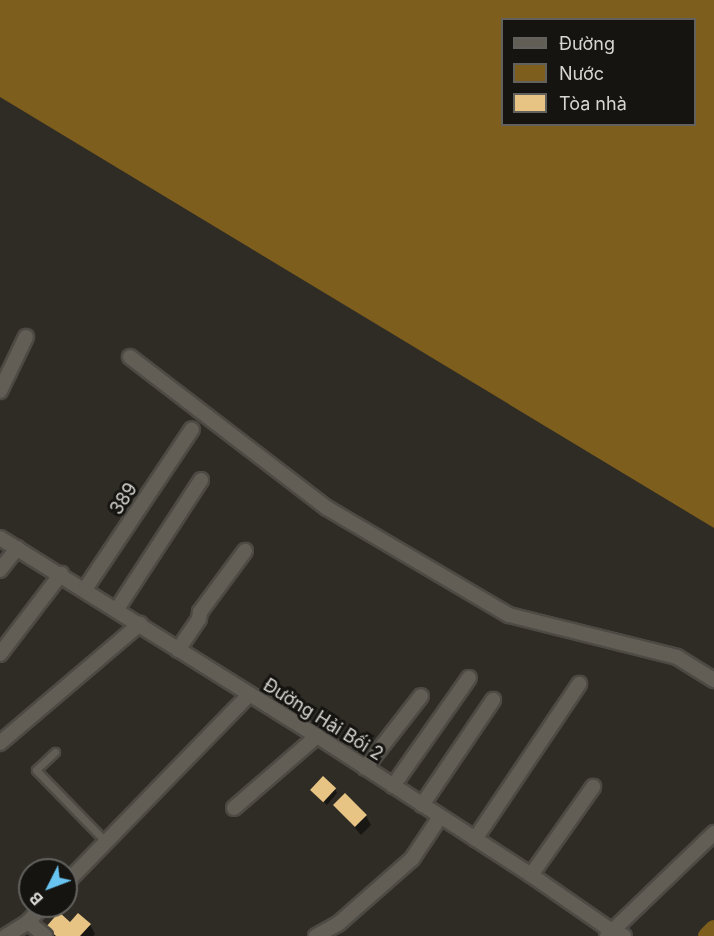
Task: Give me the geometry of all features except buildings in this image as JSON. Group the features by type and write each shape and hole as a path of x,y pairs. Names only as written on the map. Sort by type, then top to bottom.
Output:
{"street":[{"path":"0,391 26,338"},
{"path":"130,357 327,508 508,615 677,657 714,680"},
{"name":"389","path":"85,589 192,429"},
{"path":"117,609 201,480"},
{"name":"Đường Hải Bối 2","path":"0,538 317,736 531,875 614,934"},
{"path":"0,570 17,548"},
{"path":"178,650 200,619 200,612 245,550"},
{"path":"0,654 60,574"},
{"path":"0,743 140,624"},
{"path":"393,786 469,678"},
{"path":"475,839 579,684"},
{"path":"78,871 249,695"},
{"path":"365,768 421,696"},
{"path":"422,805 493,699"},
{"path":"234,808 317,736"},
{"path":"531,875 593,787"},
{"path":"316,936 338,924 412,859 440,817"},
{"path":"614,934 662,882 714,832"},
{"path":"662,882 714,842"},
{"path":"6,936 32,918"},
{"path":"28,922 45,936"}],"lane":[{"path":"55,752 36,770 106,842"}],"water":[{"path":"0,0 714,0 714,528 0,97"}],"waterway":[{"path":"707,936 714,929"}]}
